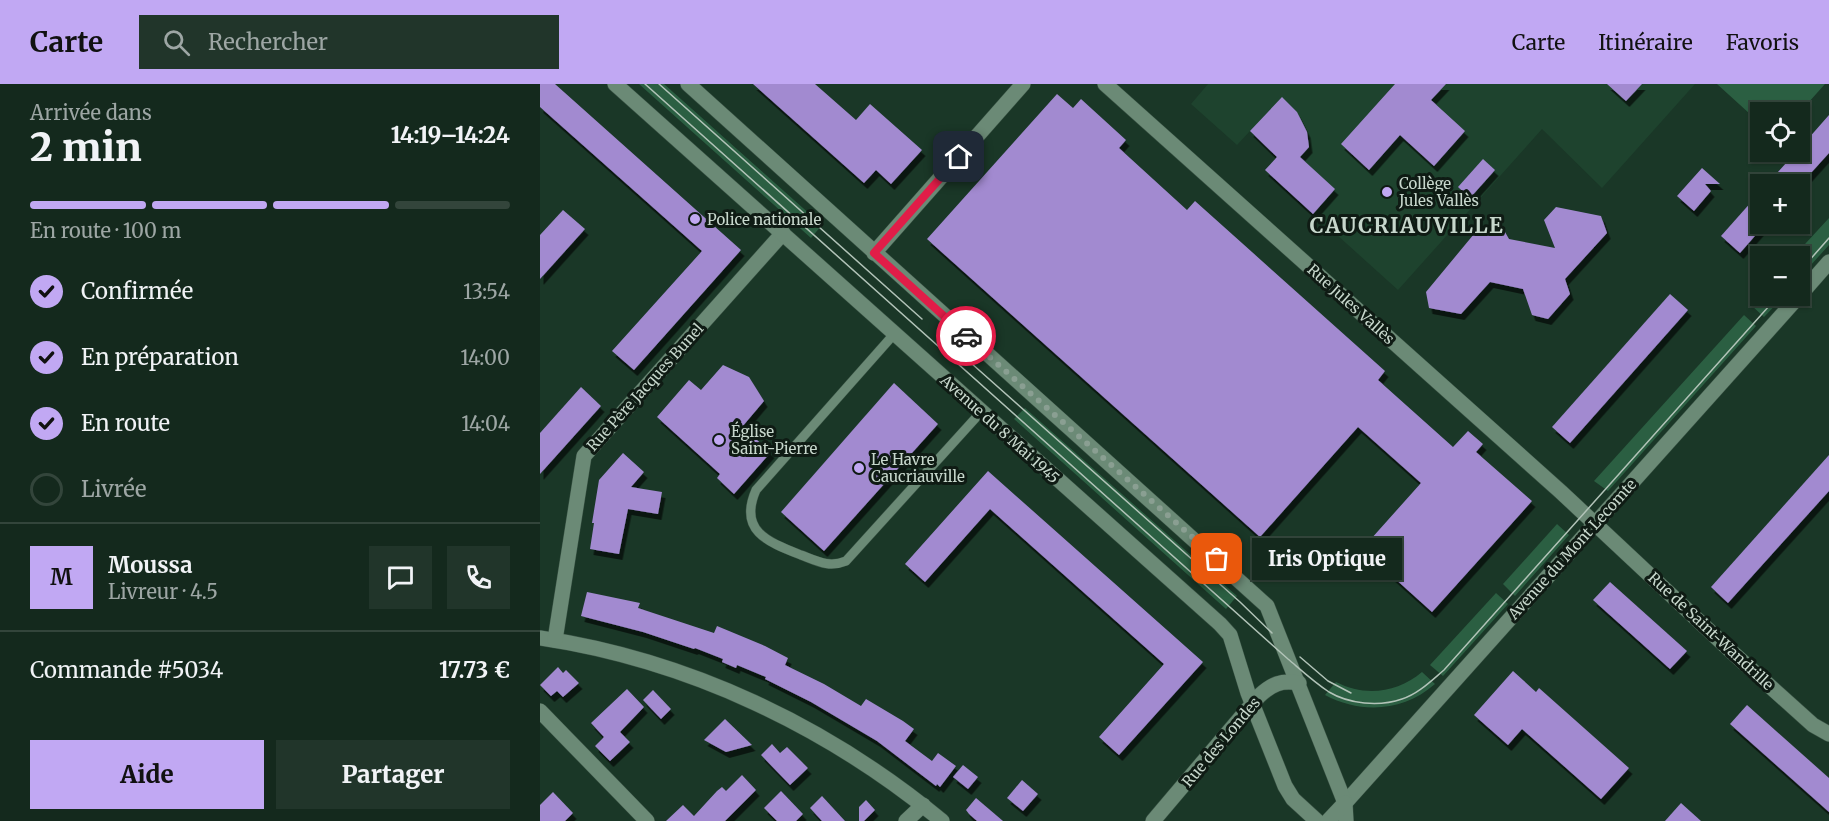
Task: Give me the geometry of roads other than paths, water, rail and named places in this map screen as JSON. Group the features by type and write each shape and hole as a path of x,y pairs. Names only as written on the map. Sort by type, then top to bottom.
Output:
{"street":[{"name":"Avenue du 8 Mai 1945","path":"615,84 1220,624 1230,635 1252,704 1285,786 1293,799 1317,821"},
{"path":"688,84 1267,606 1345,804 1346,821"},
{"path":"874,253 1023,84"},
{"name":"Rue Jules Vallès","path":"1105,84 1595,525"},
{"name":"Rue Père Jacques Bunel","path":"548,639 584,456 783,233"},
{"name":"Avenue du Mont Lecomte","path":"1810,284 1829,262"},
{"name":"Avenue du Mont Lecomte","path":"1328,821 1790,306"},
{"name":"Rue de Saint-Wandrille","path":"1595,525 1813,725 1829,734"},
{"path":"548,639 632,656 731,691 834,744 942,821"},
{"name":"Rue des Londes","path":"1153,821 1252,704 1271,685 1286,681 1299,683"},
{"path":"541,714 647,821"},
{"path":"906,821 923,806"}],"lane":[{"path":"894,333 756,490 750,503 750,515 762,538 826,564 846,561 981,412"}],"tram line":[{"path":"645,84 1288,659 1329,692 1355,702 1384,703 1408,697 1419,691 1444,670 1769,306"},
{"path":"659,84 922,319"},
{"path":"1810,260 1829,238"},
{"path":"971,363 1272,633"},
{"path":"1300,657 1328,681 1351,693"}],"place":[{"name":"Collège Jules Vallès","path":"1387,192"},
{"name":"Police nationale","path":"695,219"},
{"name":"Église Saint-Pierre","path":"719,440"},
{"name":"Le Havre Caucriauville","path":"859,468"},
{"name":"Iris Optique","path":"1217,559"}],"district":[{"name":"CAUCRIAUVILLE","path":"1407,225"}]}
